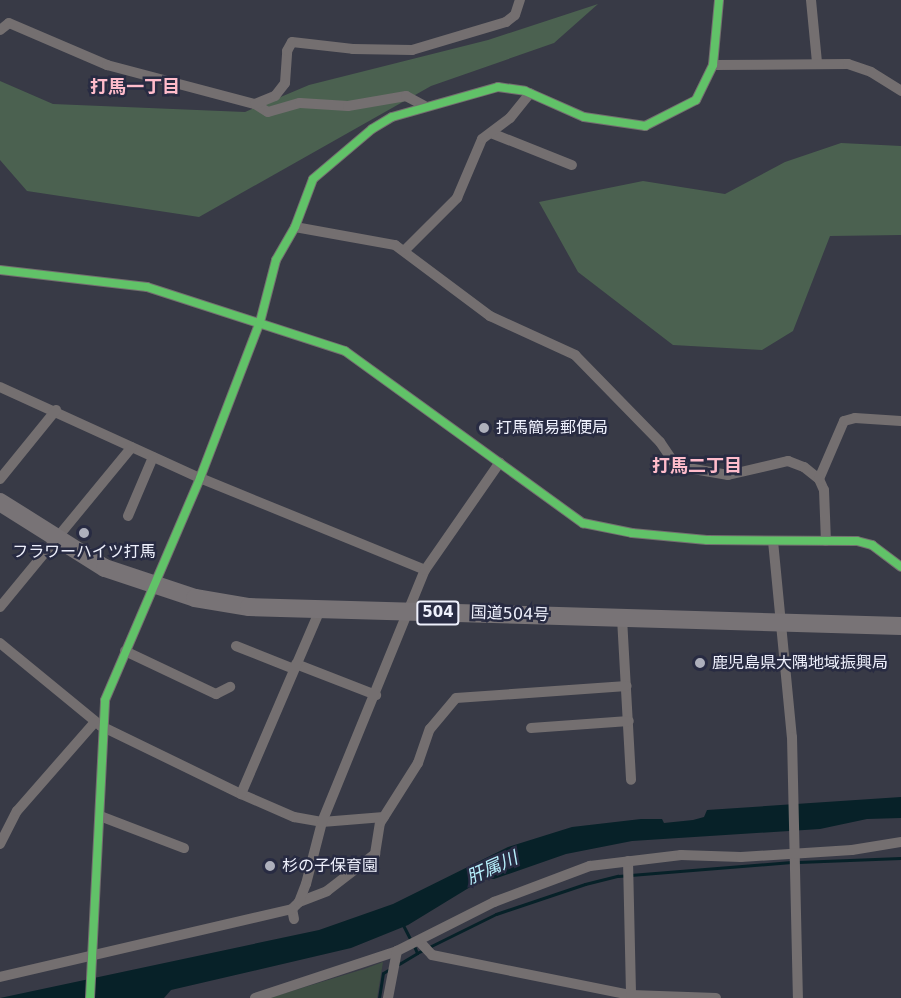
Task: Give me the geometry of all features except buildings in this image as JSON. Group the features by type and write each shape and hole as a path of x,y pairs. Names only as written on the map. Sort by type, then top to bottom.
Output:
{"highway":[{"name":"国道504号","path":"0,502 56,540 105,568 153,586 249,607 901,626"}],"street":[{"path":"255,104 275,96 285,83 287,51 292,42 411,50 506,22 515,15 520,0"},
{"path":"90,998 100,816 98,724 125,651 200,478 260,322 276,260 295,227 313,179 372,129 392,117 498,87 530,93 584,117 645,126 696,100 713,65 719,0"},
{"path":"811,0 817,62"},
{"path":"0,30 9,23 107,65 255,104 268,112 300,103 348,106 406,96 425,106"},
{"path":"713,65 817,62 848,64 901,92"},
{"path":"405,250 457,198 482,140 510,118 530,93"},
{"path":"491,133 572,165"},
{"path":"295,227 352,234 405,250 490,316 575,355 660,442 676,466 728,475 788,461 804,467 819,479 826,504 826,541"},
{"path":"0,270 147,287 345,351 583,523 673,538 826,541 872,545 899,564"},
{"path":"0,387 56,410 200,478 425,570"},
{"path":"0,479 56,410"},
{"path":"819,479 844,421 855,418 901,421"},
{"path":"0,607 132,447"},
{"path":"128,516 153,457"},
{"path":"295,910 322,822 411,612 425,570 500,462"},
{"path":"773,541 797,848 798,998"},
{"path":"241,794 320,610"},
{"path":"622,618 631,780"},
{"path":"0,643 98,724 241,794 294,818 322,822 384,817"},
{"path":"236,646 376,695"},
{"path":"125,651 216,694 230,687"},
{"path":"0,977 93,958 295,910 327,891 375,854 384,817 418,764 430,729 456,698 627,686"},
{"path":"531,728 629,721"},
{"path":"0,844 17,811 98,724"},
{"path":"100,816 184,848"},
{"path":"255,998 397,951 494,902 590,866 681,855 797,848 852,850 901,842"},
{"path":"628,861 631,997"},
{"path":"419,941 432,955 631,997 717,998"},
{"path":"388,998 397,951"}],"green space":[{"path":"598,4 554,43 431,86 199,217 27,191 0,160 0,81 53,104 245,112 309,85 488,40"},
{"path":"841,143 901,146 901,235 830,236 793,331 762,350 673,345 578,272 539,202 643,181 725,194 785,162"},
{"path":"383,962 377,998 269,998 364,969"}],"water":[{"name":"肝属川","path":"901,797 901,818 867,819 820,829 632,841 566,854 494,879 485,878 408,925 351,948 171,990 164,998 0,998 319,930 393,904 508,847 572,827 641,819 662,819 664,823 693,820 704,817 707,810"}],"waterway":[{"path":"798,862 901,858"},
{"path":"417,953 496,914 585,884 618,876 791,862"},
{"path":"403,925 411,941"},
{"path":"399,964 417,953 414,946"},
{"path":"379,998 383,973 390,969"}],"cycle path":[{"path":"90,998 105,700 200,478 260,322 276,260 295,227 313,179 372,129 392,117 498,87 525,91 584,117 645,126 696,100 713,65 719,0"},
{"path":"0,270 147,287 345,351 583,523 632,533 707,540 857,541 872,545 901,567"}],"place":[{"name":"打馬簡易郵便局","path":"484,428"},
{"name":"フラワーハイツ打馬","path":"84,533"},
{"name":"鹿児島県大隅地域振興局","path":"700,663"},
{"name":"杉の子保育園","path":"270,866"}],"district":[{"name":"打馬一丁目","path":"135,87"},
{"name":"打馬二丁目","path":"697,466"}]}
